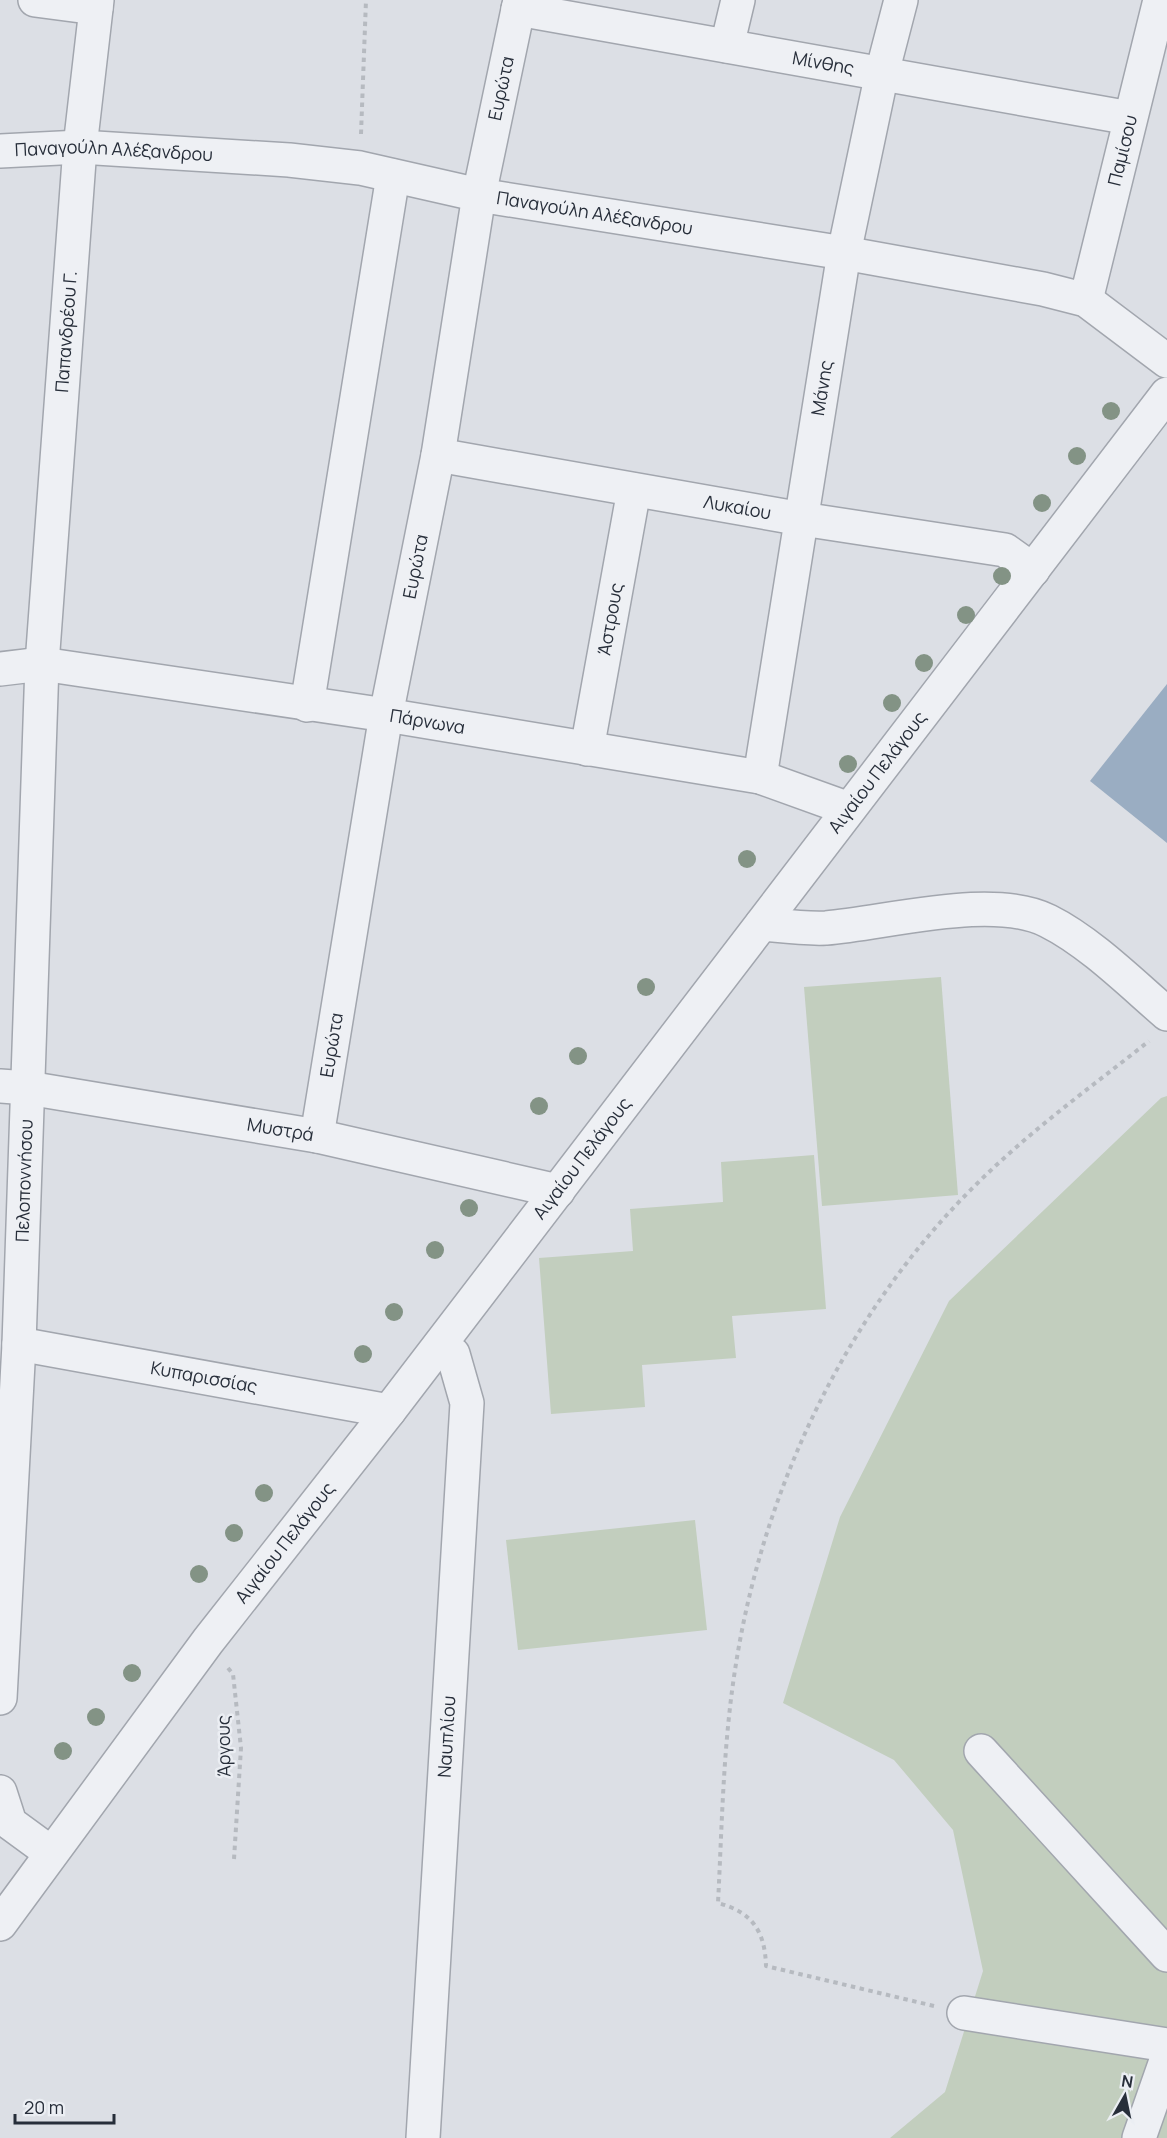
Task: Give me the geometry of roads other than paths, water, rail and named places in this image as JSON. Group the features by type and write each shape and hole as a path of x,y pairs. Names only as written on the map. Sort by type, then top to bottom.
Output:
{"street":[{"path":"35,0 96,4"},
{"path":"727,46 738,0"},
{"name":"Μάνης","path":"759,777 844,253 882,73 901,0"},
{"name":"Παμίσου","path":"1086,300 1160,0"},
{"name":"Παπανδρέου Γ.","path":"42,664 80,147 96,4"},
{"name":"Μίνθης","path":"519,5 727,46 1130,118"},
{"name":"Ευρώτα","path":"317,1136 386,715 438,455 478,195 519,5"},
{"name":"Παναγούλη Αλέξανδρου","path":"0,151 80,147 289,160 360,168 478,195 844,253 1043,289 1086,300 1167,361"},
{"path":"307,705 393,176"},
{"name":"Αιγαίου Πελάγους","path":"0,1924 208,1641 440,1345 1167,394"},
{"name":"Λυκαίου","path":"438,455 802,519 1005,550 1032,570"},
{"name":"Άστρους","path":"587,749 634,490"},
{"name":"Πάρνωνα","path":"0,669 42,664 386,715 759,777 849,809"},
{"name":"Πελοποννήσου","path":"0,1698 7,1409 19,1344 14,1087 42,664"},
{"path":"762,924 824,928 964,910 1010,911 1046,920 1076,937 1162,1024"},
{"name":"Μυστρά","path":"14,1087 317,1136 558,1191"},
{"name":"Κυπαρισσίας","path":"19,1344 389,1411"},
{"name":"Ναυπλίου","path":"423,2138 467,1403 453,1354 440,1345"},
{"path":"981,1751 1167,1955"},
{"path":"0,1792 10,1823 51,1853"},
{"path":"964,2013 1167,2045"},
{"path":"1139,2138 1167,2058"}],"water":[{"path":"1167,684 1167,843 1090,781"}]}
